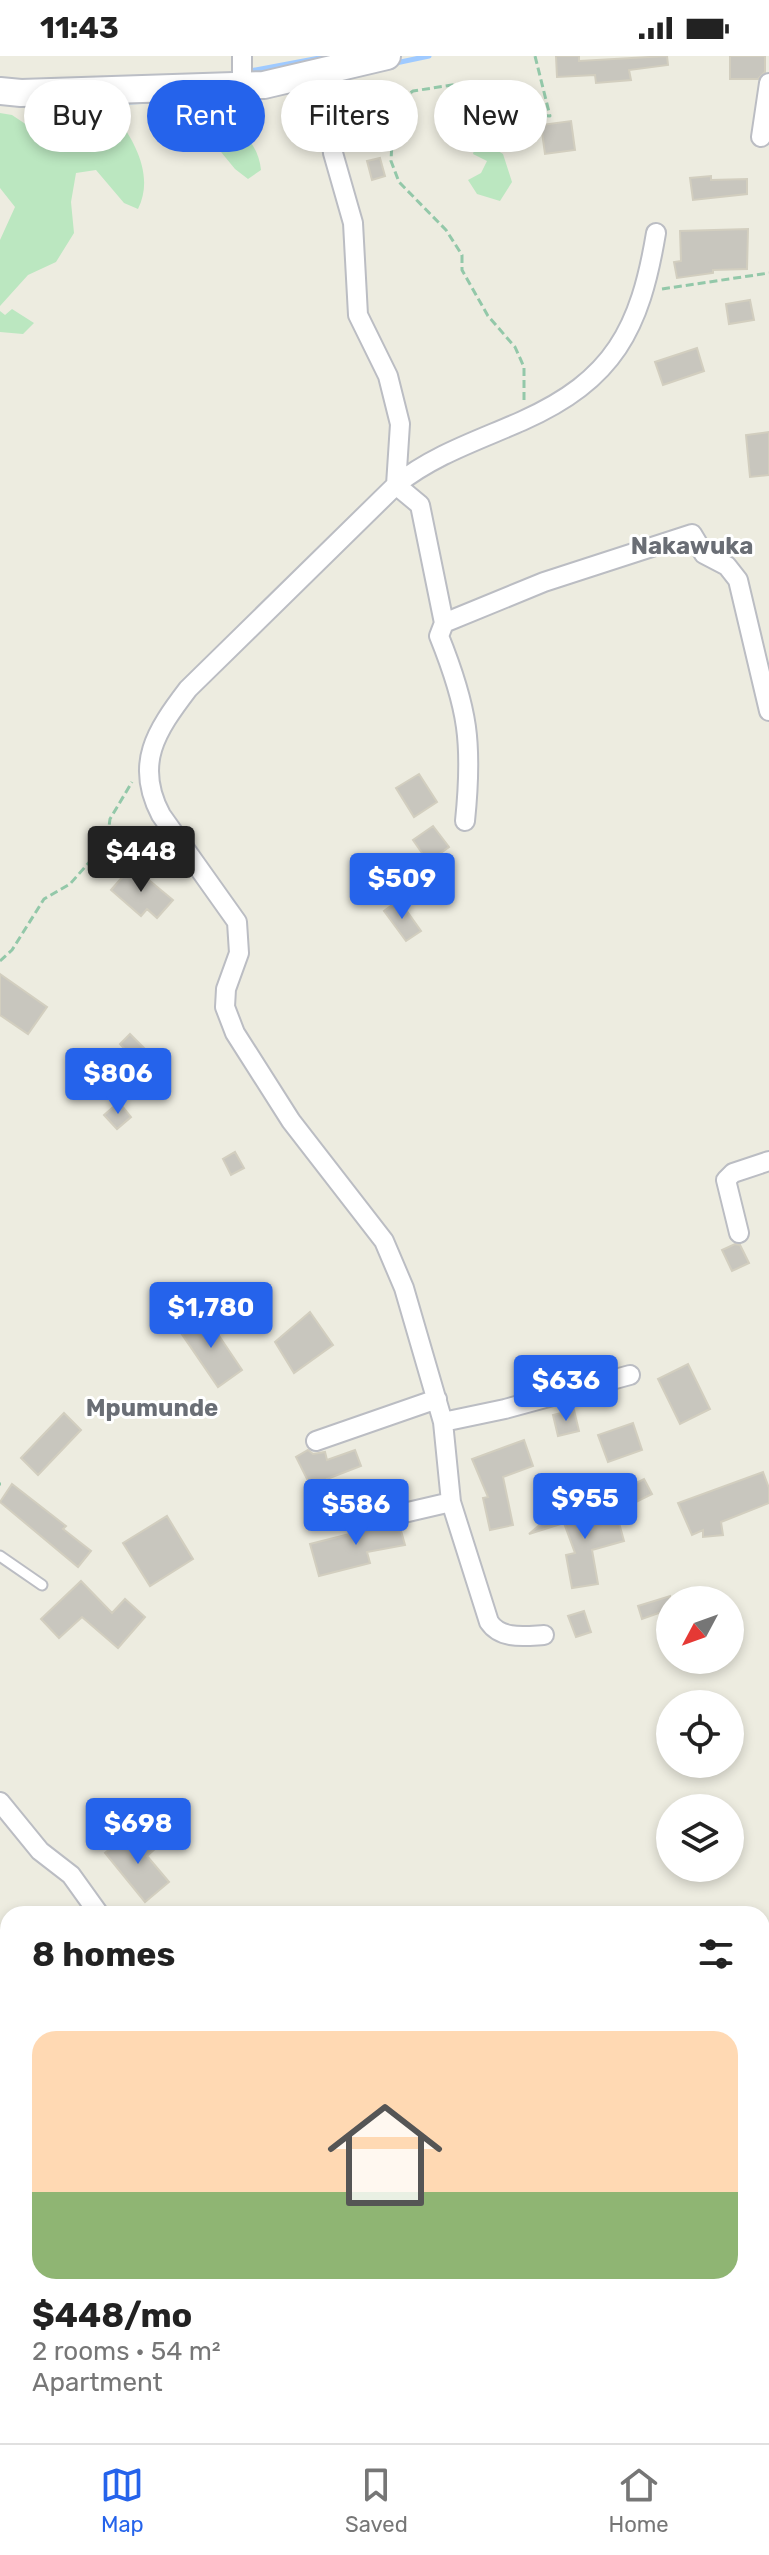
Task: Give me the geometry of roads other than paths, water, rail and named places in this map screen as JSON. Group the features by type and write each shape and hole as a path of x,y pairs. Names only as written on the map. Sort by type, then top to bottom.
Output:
{"main road":[{"path":"265,85 387,56"},
{"path":"0,91 147,88"}],"street":[{"path":"242,56 242,80"},
{"path":"324,71 333,153 353,223 358,315 388,376 400,424 396,485"},
{"path":"761,137 769,83"},
{"path":"544,1635 515,1636 494,1628 451,1502 443,1422 404,1288 384,1241 291,1121 235,1033 225,1007 226,989 239,953 237,922 161,815 152,798 146,772 151,751 168,716 188,689 396,485 431,461 525,420 607,365 632,325 643,294 656,233"},
{"path":"396,485 420,505 444,623 439,636 466,714 471,759 465,821"},
{"path":"444,623 544,582 692,534 704,554 727,566 738,580 769,711"},
{"path":"739,1233 726,1180 733,1173 769,1161"},
{"path":"443,1422 505,1409 630,1375"},
{"path":"316,1441 437,1399"},
{"path":"408,1512 451,1502"},
{"path":"0,1802 40,1851 71,1875 93,1906"}],"lane":[{"path":"0,1556 42,1585"}],"waterway":[{"path":"250,71 330,56"},
{"path":"391,64 429,56"},
{"path":"131,102 147,101"}],"district":[{"name":"Nakawuka","path":"692,546"},
{"name":"Mpumunde","path":"152,1408"}]}
